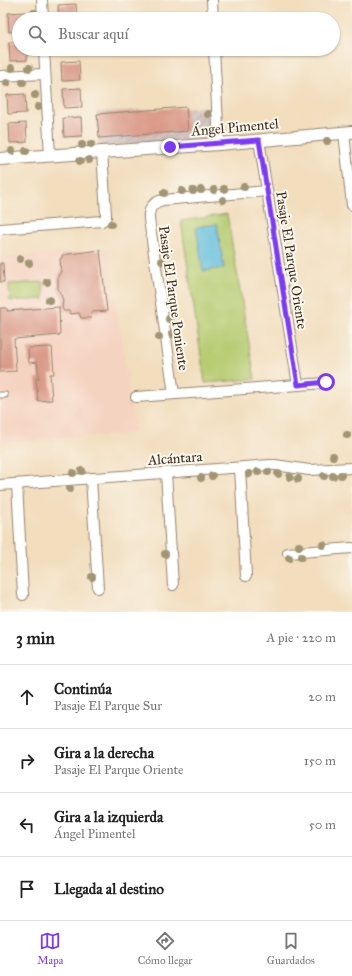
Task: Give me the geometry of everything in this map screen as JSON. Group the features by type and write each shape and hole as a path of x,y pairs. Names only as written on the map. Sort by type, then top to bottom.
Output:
{"street":[{"path":"42,0 42,12"},
{"path":"212,0 212,12"},
{"path":"44,56 50,156"},
{"path":"214,56 219,144"},
{"path":"0,76 45,74"},
{"path":"348,133 352,205"},
{"name":"Ángel Pimentel","path":"0,159 219,144 348,133"},
{"name":"Pasaje El Parque Oriente","path":"259,140 298,385"},
{"path":"0,229 102,221 106,217 102,152"},
{"name":"Pasaje El Parque Poniente","path":"174,394 148,219 149,210 155,203 163,200 267,191"},
{"path":"136,397 326,382"},
{"name":"Alcántara","path":"0,485 276,465 309,470 352,468"},
{"path":"240,468 246,576"},
{"path":"166,473 173,585"},
{"path":"91,478 98,588"},
{"path":"17,484 23,595"},
{"path":"288,553 352,548"}],"shaded area":[{"path":"213,107 215,133 211,138 99,147 96,112"},
{"path":"108,249 135,433 0,443 0,257"}],"green space":[{"path":"227,214 255,379 205,383 181,221"},
{"path":"43,282 44,299 10,301 9,284"}],"water":[{"path":"217,224 224,268 203,271 196,227"}],"building":[{"path":"76,4 77,12 58,12 58,5"},
{"path":"8,13 12,13 12,32 9,32"},
{"path":"9,42 12,42 12,56 27,56 27,60 10,61"},
{"path":"79,61 80,80 62,81 61,62"},
{"path":"81,88 82,107 64,108 63,89"},
{"path":"25,94 26,113 8,114 7,95"},
{"path":"186,107 188,131 99,138 97,114"},
{"path":"81,117 82,136 64,137 63,118"},
{"path":"26,123 27,142 10,143 9,124"},
{"path":"100,250 107,311 92,312 91,318 81,318 79,313 70,314 69,311 64,311 62,308 63,300 58,288 58,277 61,271 60,259 62,258 62,255"},
{"path":"0,263 3,263 4,282 0,282"},
{"path":"59,307 60,335 14,339 16,371 0,372 0,308 7,308 7,311"},
{"path":"52,347 54,374 50,374 52,400 38,401 36,378 39,379 37,362 29,363 28,348"}],"route":[{"path":"170,147 259,140 298,385 326,382"}]}
